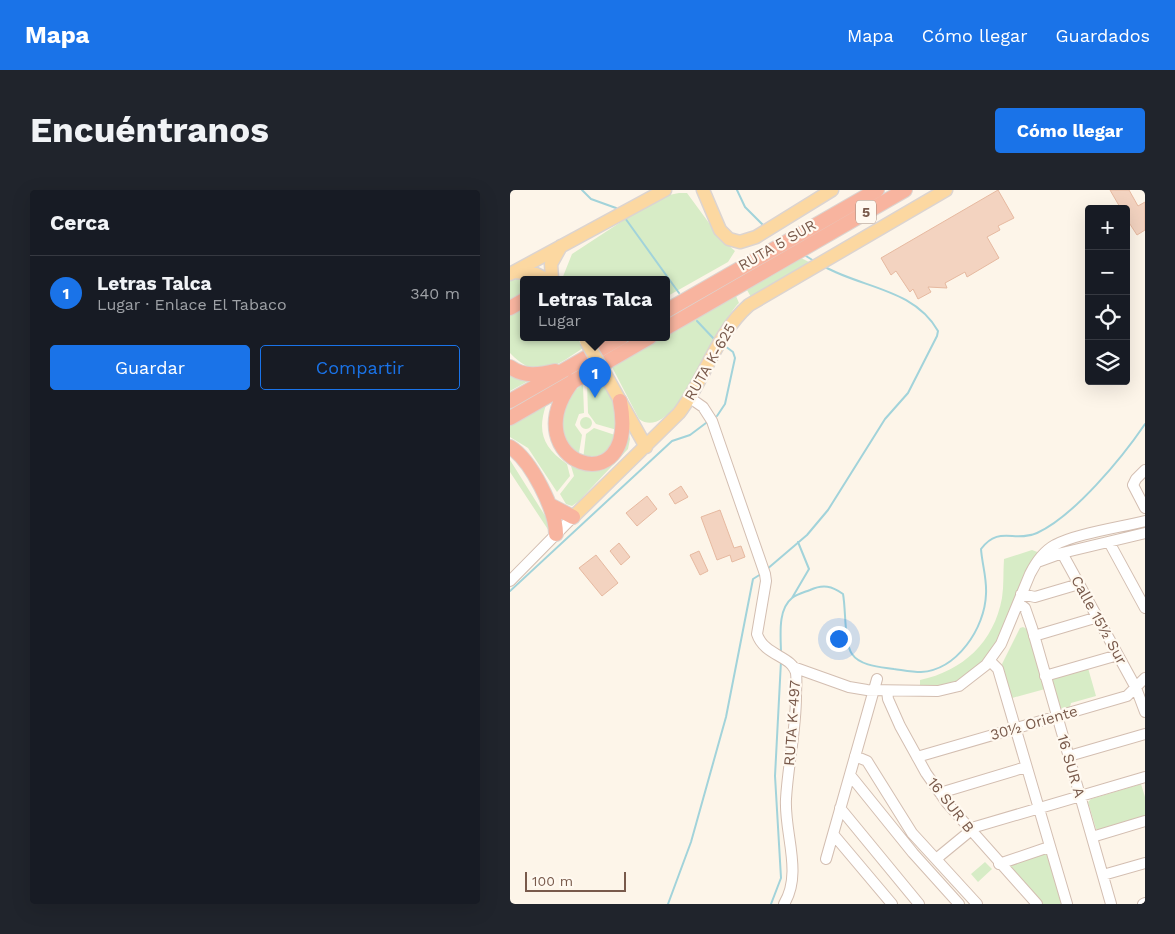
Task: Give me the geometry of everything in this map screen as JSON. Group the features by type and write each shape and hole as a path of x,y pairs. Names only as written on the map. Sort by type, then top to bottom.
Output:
{"highway":[{"name":"RUTA 5 SUR","path":"670,309 877,190"},
{"name":"RUTA 5 SUR","path":"670,326 905,190"},
{"path":"510,401 615,341"},
{"path":"510,418 643,341"},
{"path":"510,367 520,372 537,375 572,366"},
{"path":"573,381 551,407 546,423 551,445 557,453 570,462 581,464 593,463 605,458 613,451 619,442 623,427 620,401"},
{"path":"510,448 524,460 550,505 556,534"},
{"path":"550,505 573,517"}],"main road":[{"path":"511,273 665,190"},
{"path":"703,190 718,227 726,236 740,242 768,230 832,190"},
{"name":"RUTA K-625","path":"573,517 646,447 690,398 722,338 741,313 757,299 946,190"},
{"path":"549,276 551,264 562,244"},
{"path":"537,259 547,276"},
{"path":"511,273 527,272 540,276"},
{"path":"586,341 646,447"},
{"path":"633,424 650,430 666,426"},
{"path":"623,469 634,445 633,424"}],"street":[{"name":"RUTA K-497","path":"690,398 704,407 712,422 763,569 766,581 757,634 762,647 791,665 796,673 796,716 786,801 793,881 790,894 784,904"},
{"path":"1145,470 1133,485 1145,508"},
{"name":"RUTA K-625","path":"510,581 573,517"},
{"path":"791,665 849,686 874,690 948,689 970,679 990,660 1007,629 1036,563 1056,544 1145,521"},
{"path":"1036,563 1062,553 1145,533"},
{"path":"1109,542 1145,608"},
{"name":"Calle 15½ Sur","path":"1062,553 1136,688 1145,712"},
{"path":"1020,599 1035,597 1079,584"},
{"name":"16 SUR A","path":"1020,599 1033,632 1111,904"},
{"path":"1007,629 1018,622 1024,622 1033,632 1098,617"},
{"path":"1045,676 1118,655"},
{"path":"990,660 998,669 1067,904"},
{"name":"30½ Oriente","path":"917,757 1127,696 1145,678"},
{"path":"826,859 877,679"},
{"name":"16 SUR B","path":"887,691 888,699 900,726 940,793 969,830 1037,904"},
{"path":"1069,756 1145,734"},
{"path":"855,756 867,761 895,808 936,859 977,904"},
{"path":"940,793 1026,767"},
{"path":"850,775 913,853 959,904"},
{"path":"936,859 969,830 1038,807 1145,777"},
{"path":"840,808 919,904"},
{"path":"1092,837 1145,821"},
{"path":"833,834 892,904"},
{"path":"999,864 1049,847"},
{"path":"1103,875 1145,863"}],"green space":[{"path":"687,193 720,238 735,251 728,262 670,295 670,276 563,276 572,254 659,197"},
{"path":"801,258 809,262 751,297 747,290"},
{"path":"520,276 520,296 510,300 510,281"},
{"path":"736,296 739,303 681,399 667,415 653,423 639,419 612,367 656,341 670,341 670,333 722,301"},
{"path":"520,309 520,341 579,341 583,348 555,365 538,369 529,367 510,353 510,315"},
{"path":"510,372 530,380 510,391"},
{"path":"594,381 606,388 610,394 615,408 617,430 596,424 588,413 587,383"},
{"path":"583,385 584,413 579,414 575,425 582,435 578,459 552,419 571,392"},
{"path":"546,405 542,423 544,438 552,451 567,464 570,476 557,492 528,448 510,437 510,425"},
{"path":"584,417 588,417 592,423 588,429 584,429 580,425 580,421"},
{"path":"627,426 630,439 628,449 579,501 572,506 566,504 560,494 574,476 571,466 583,469 595,466"},
{"path":"594,428 615,435 613,441 604,453 583,460 586,434"},
{"path":"510,460 549,522 549,531 510,472"},
{"path":"1032,550 1040,553 1015,608 994,646 981,662 967,675 951,684 920,687 920,680 950,670 963,662 984,641 998,614 1002,598 1004,559"},
{"path":"1020,628 1027,629 1045,689 1012,698 1002,664"},
{"path":"1088,668 1096,696 1071,703 1070,707 1063,709 1059,707 1051,680 1053,677"},
{"path":"1141,784 1145,797 1145,817 1100,830 1096,829 1088,802 1091,799"},
{"path":"1047,851 1062,904 1041,904 1008,868 1009,865"},
{"path":"985,862 992,869 978,882 971,874"}],"building":[{"path":"998,190 1014,218 998,226 1000,230 987,237 999,258 967,277 965,272 945,283 947,288 928,287 931,292 918,299 913,289 910,292 896,271 891,275 881,258"},
{"path":"1110,190 1129,190 1138,206 1145,202 1145,230 1137,235 1130,224 1130,205 1119,205"},
{"path":"681,486 688,497 675,504 669,494"},
{"path":"647,496 657,509 637,526 626,513"},
{"path":"720,510 734,548 741,546 745,557 732,562 730,555 717,560 701,517"},
{"path":"619,543 630,557 621,565 610,551"},
{"path":"699,551 708,571 700,575 690,555"},
{"path":"596,555 618,583 602,596 579,568"}],"waterway":[{"path":"582,190 591,199 616,208"},
{"path":"737,190 745,207 765,227"},
{"path":"625,218 667,276"},
{"path":"806,256 814,261"},
{"path":"766,570 807,535 828,510 885,419 908,393 938,331 928,317 916,306 902,298 825,267"},
{"path":"670,280 679,293"},
{"path":"697,321 714,339"},
{"path":"717,416 725,404 735,358 733,352 725,346"},
{"path":"510,591 672,441 690,435 706,423"},
{"path":"781,654 781,624 787,603 799,594 815,588 827,587 843,594 849,649 860,661 877,667 918,672 934,669 946,664 967,645 980,620 984,607 986,588 981,549 994,538 1001,536 1029,536 1037,533 1066,514 1096,485 1124,453 1145,424"},
{"path":"792,598 809,569 798,542"},
{"path":"668,904 691,842 726,717 753,579 761,574"},
{"path":"771,904 781,878 775,776 781,661"}],"place":[{"name":"Letras Talca","path":"595,398"}]}
